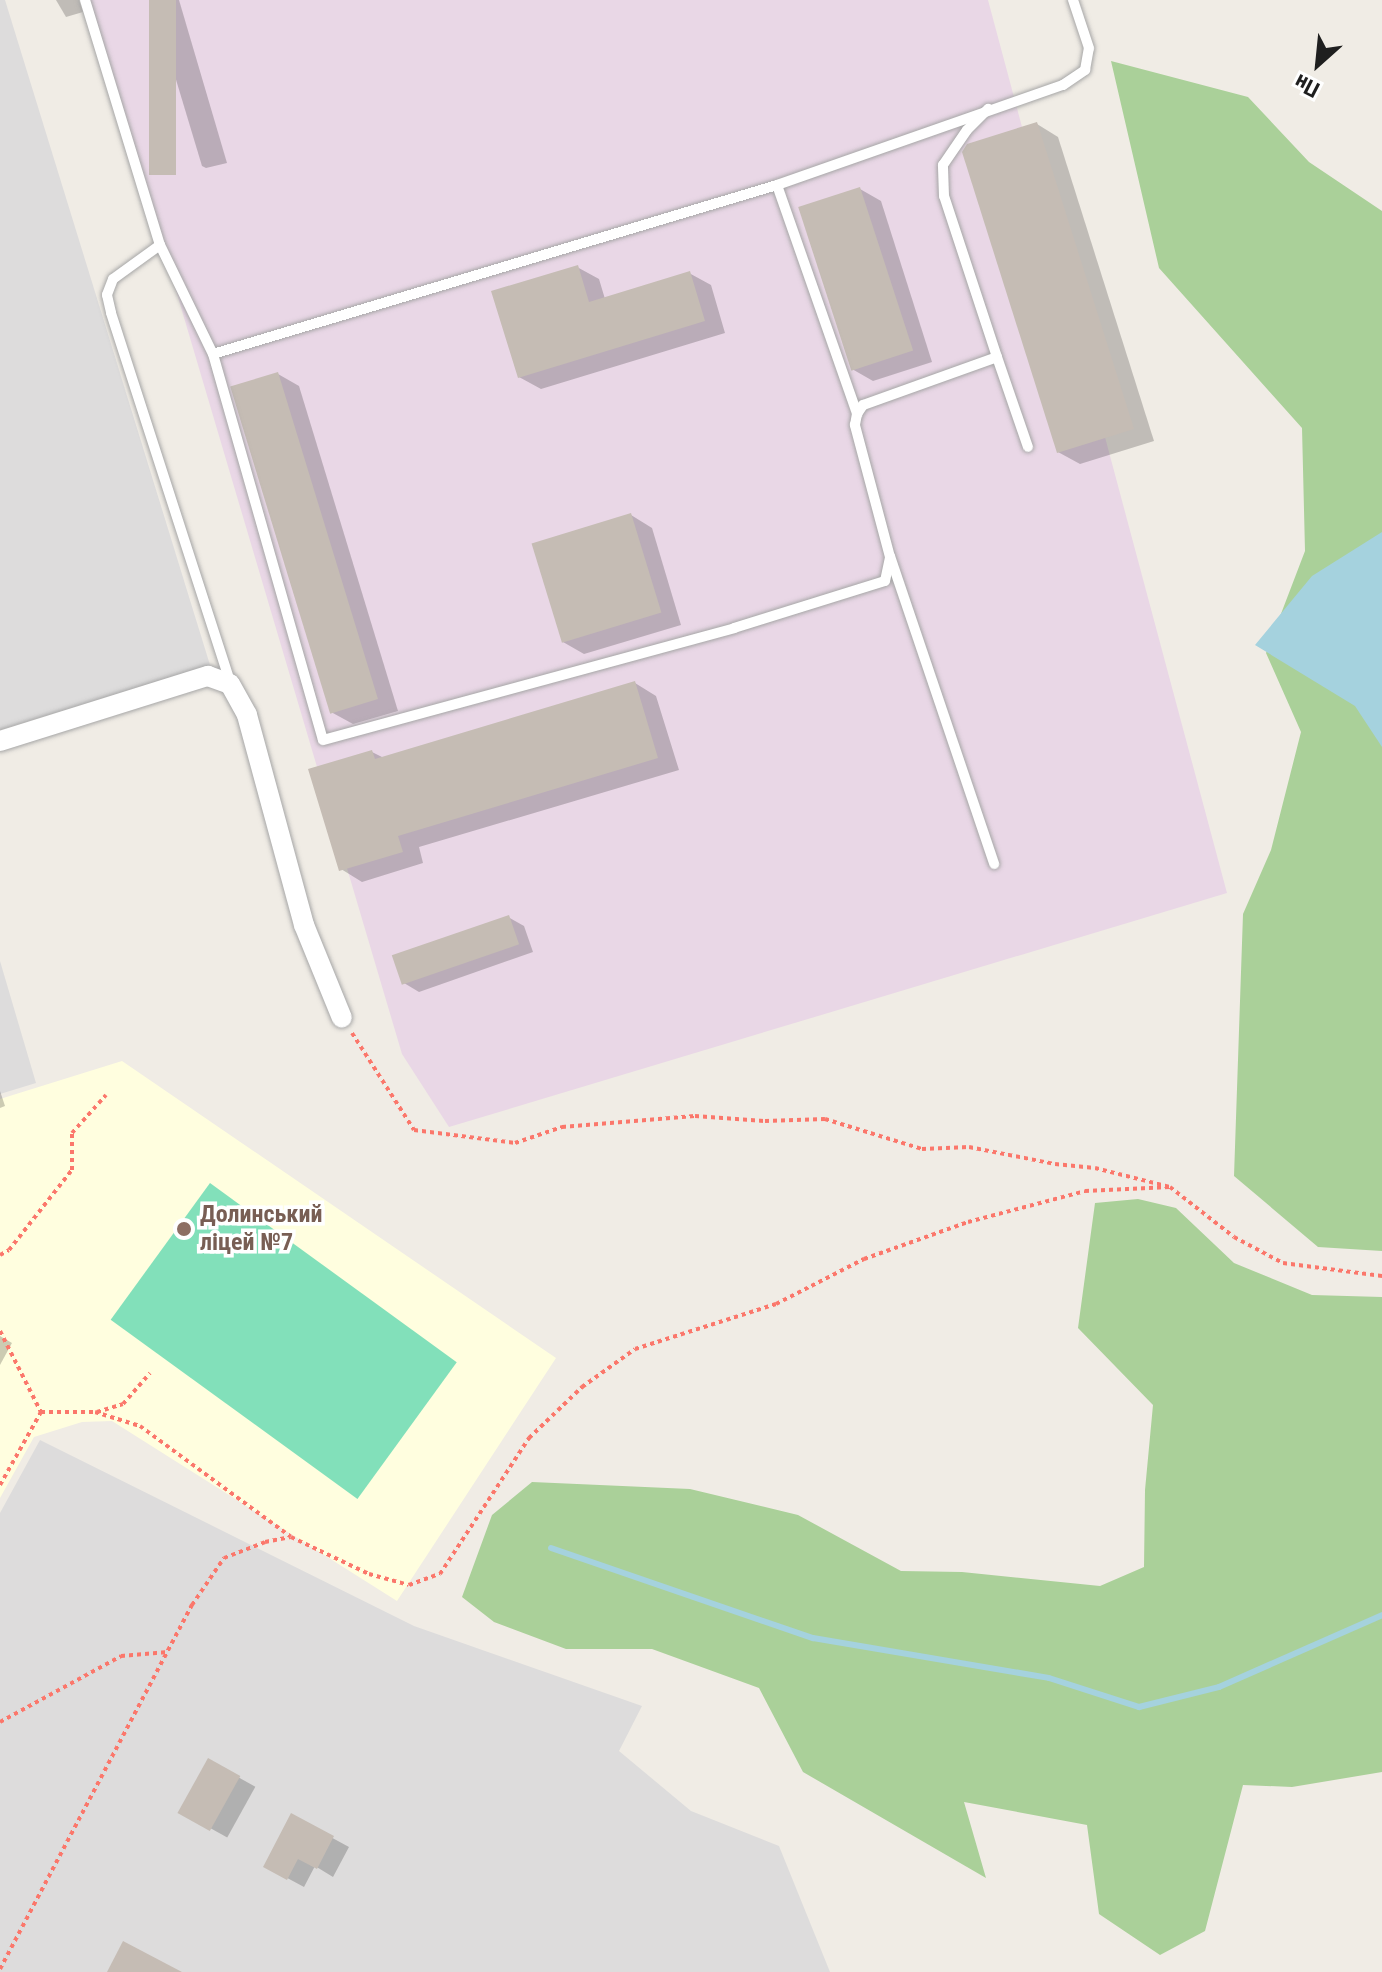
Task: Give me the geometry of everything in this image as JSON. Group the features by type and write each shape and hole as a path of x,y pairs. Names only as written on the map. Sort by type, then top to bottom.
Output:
{"street":[{"path":"0,741 208,676 230,684 247,715 304,925 342,1018"}],"lane":[{"path":"85,0 160,245 213,354 323,740 734,628 885,581 890,557"},
{"path":"213,354 777,185 1063,85 1085,70 1089,48 1073,0"},
{"path":"988,109 954,146 943,165 944,196 1028,447"},
{"path":"777,185 857,414"},
{"path":"160,245 113,279 107,295 230,684"},
{"path":"994,864 890,557 855,425 863,405 997,357"}],"path":[{"path":"342,1018 414,1130 515,1143 562,1127 695,1116 765,1121 825,1119 922,1149 969,1147 1055,1164 1095,1168 1170,1187 1234,1237 1283,1263 1382,1276"},
{"path":"0,1255 9,1250 72,1170 72,1133 106,1095"},
{"path":"95,1412 140,1426 291,1537 369,1574 409,1585 440,1574 529,1438 582,1387 635,1349 776,1304 864,1259 968,1222 1085,1191 1170,1187"},
{"path":"0,1331 41,1412"},
{"path":"41,1412 95,1412 123,1404 150,1373"},
{"path":"0,1485 41,1412"},
{"path":"0,1969 192,1605 224,1558 265,1542 291,1537"},
{"path":"0,1722 121,1656 168,1652"}],"shaded area":[{"path":"0,0 5,0 210,665 0,730"},
{"path":"90,0 988,0 1227,893 449,1127 402,1054"},
{"path":"0,961 36,1083 0,1094"},
{"name":"Долинський ліцей №7","path":"122,1061 556,1358 397,1601 112,1421 82,1422 34,1437 0,1498 0,1099"},
{"path":"40,1440 414,1626 642,1706 619,1751 691,1811 779,1846 830,1972 0,1972 0,1513"}],"green space":[{"path":"1111,61 1248,97 1309,162 1382,211 1382,1251 1318,1247 1234,1176 1243,914 1271,850 1301,732 1266,653 1305,551 1302,428 1159,268"},
{"path":"210,1183 457,1362 357,1499 111,1320"},
{"path":"1138,1199 1176,1208 1234,1263 1312,1295 1382,1297 1382,1772 1292,1787 1243,1785 1205,1931 1160,1955 1099,1914 1087,1825 964,1802 986,1878 803,1772 759,1688 652,1649 566,1649 494,1622 462,1597 492,1515 532,1482 690,1489 798,1515 901,1571 962,1572 1100,1586 1144,1567 1145,1490 1153,1405 1078,1328 1095,1203"}],"water":[{"path":"1382,532 1382,747 1355,706 1255,645 1312,576"}],"building":[{"path":"149,0 176,0 176,175 149,175"},
{"path":"1037,122 1134,429 1057,453 962,152 967,144"},
{"path":"860,187 913,351 851,371 798,207"},
{"path":"578,265 589,302 690,271 705,321 518,378 491,291"},
{"path":"278,372 378,699 330,714 230,387"},
{"path":"631,513 661,612 562,643 532,543"},
{"path":"635,681 658,758 398,836 403,852 339,871 308,769 372,750 375,759"},
{"path":"509,915 519,944 402,985 392,955"},
{"path":"208,1758 240,1776 210,1831 177,1813"},
{"path":"291,1813 334,1836 317,1869 298,1859 287,1880 263,1867"},
{"path":"123,1941 182,1972 107,1972"}],"waterway":[{"path":"551,1548 813,1638 1049,1678 1139,1707 1219,1687 1382,1615"}],"place":[{"name":"Долинський ліцей №7","path":"184,1229"}]}
